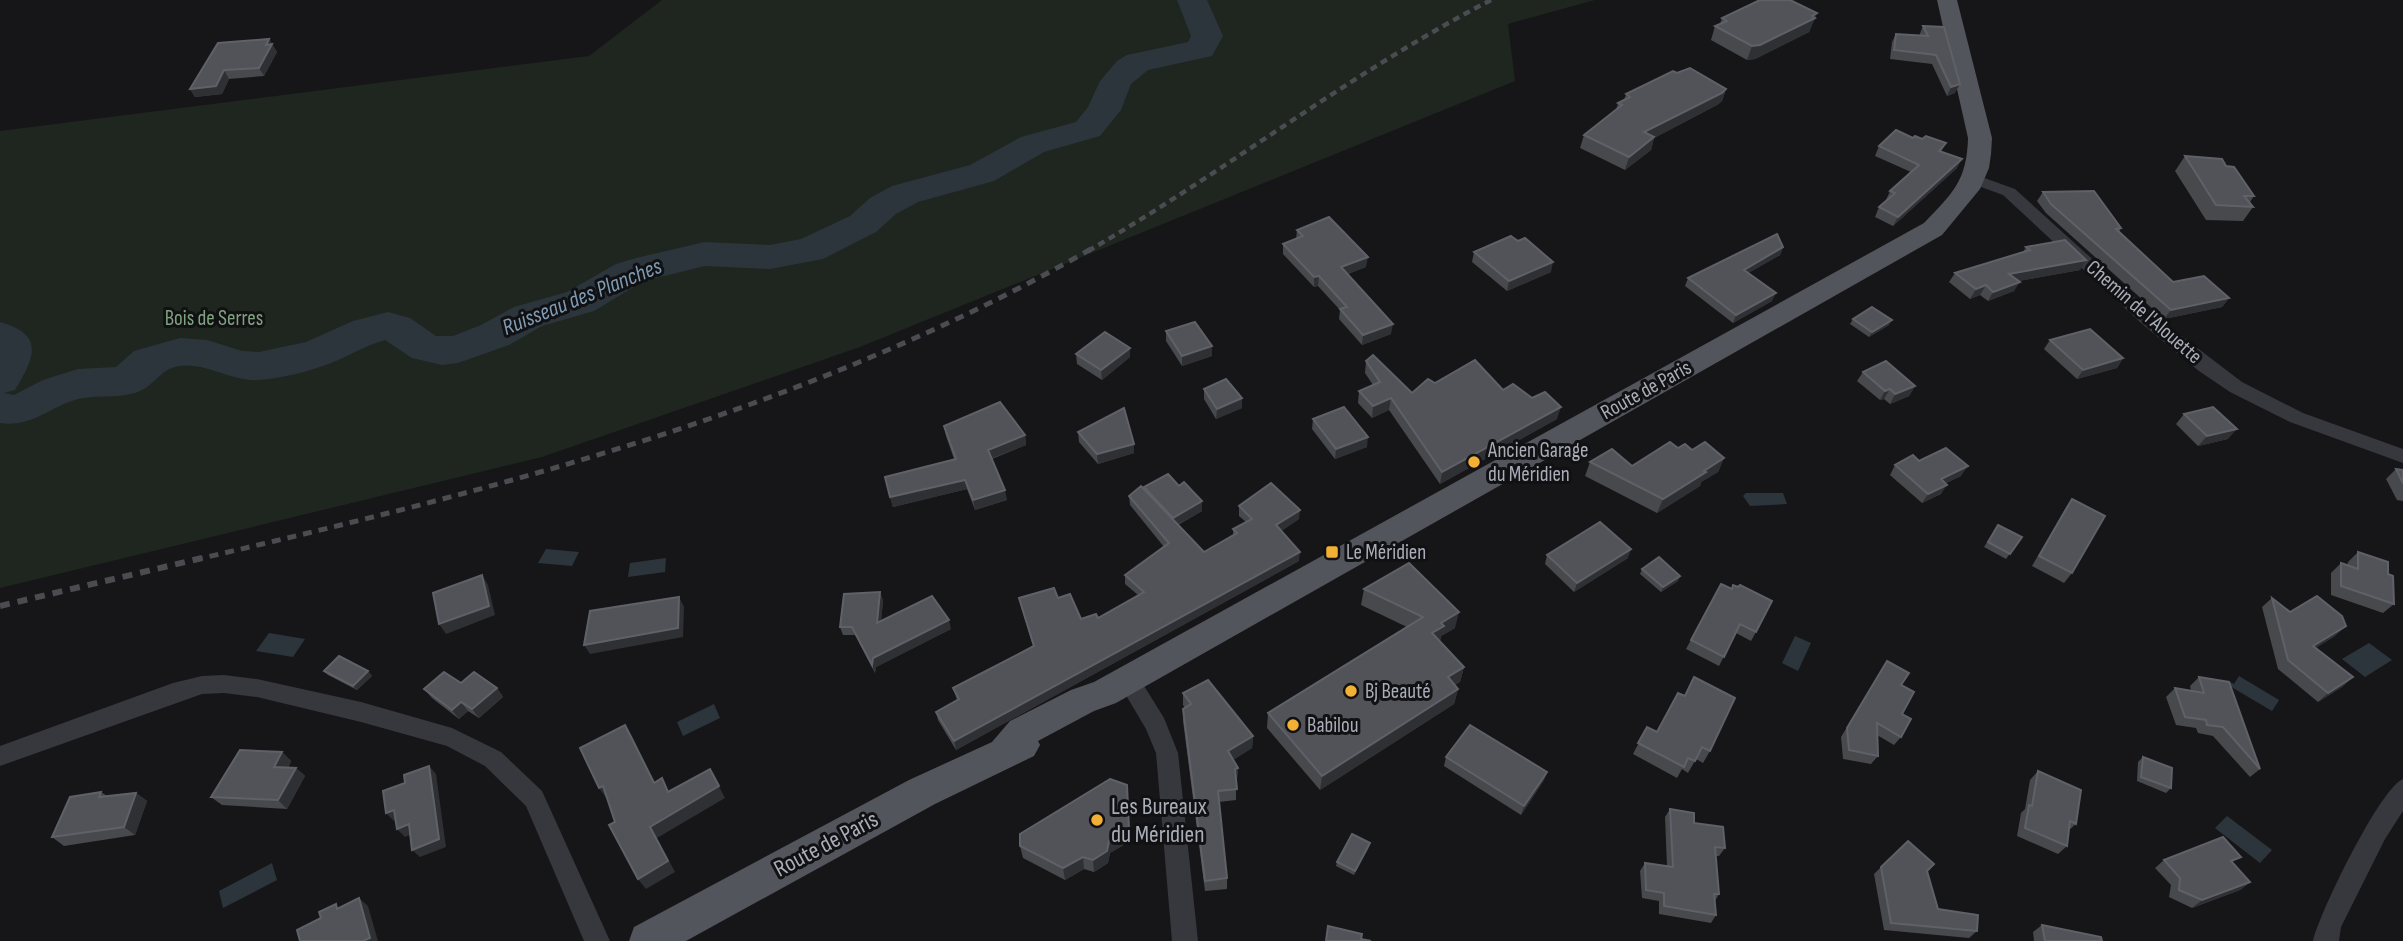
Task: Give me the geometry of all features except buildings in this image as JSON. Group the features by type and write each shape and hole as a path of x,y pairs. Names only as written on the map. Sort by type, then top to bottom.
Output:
{"main road":[{"path":"1947,0 1980,138 1981,160 1976,180"},
{"name":"Route de Paris","path":"648,941 922,792 1088,709 1116,687 1933,229 1976,180"}],"street":[{"name":"Chemin de l'Alouette","path":"1976,180 2009,192 2189,355 2235,386 2276,409 2403,456"},
{"path":"0,756 173,693 202,685 224,684 257,688 361,712 452,738 493,760 534,799 597,941"},
{"path":"1116,687 1156,725 1167,753 1185,941"},
{"path":"2326,941 2329,925 2377,831 2403,790"}],"green space":[{"name":"Bois de Serres","path":"662,0 1595,0 1508,24 1515,81 860,347 542,457 0,588 0,131 589,56"}],"shaded area":[{"path":"1746,493 1783,493 1787,504 1750,506 1743,496"},
{"path":"546,549 579,552 572,566 538,563"},
{"path":"666,558 665,572 628,577 630,563"},
{"path":"269,633 305,639 293,657 256,651"},
{"path":"1795,636 1811,643 1798,671 1782,663"},
{"path":"2369,643 2392,660 2365,677 2342,659"},
{"path":"2239,676 2279,700 2272,711 2228,685 2230,682 2234,684"},
{"path":"714,704 720,718 683,736 677,722"},
{"path":"2227,816 2272,850 2260,863 2215,828"},
{"path":"272,863 277,880 223,908 219,891"}],"waterway":[{"name":"Ruisseau des Planches","path":"0,408 14,410 28,406 58,390 78,384 119,382 130,378 148,361 180,352 207,354 241,365 259,366 315,354 367,331 388,326 396,328 426,348 442,351 458,349 495,335 528,316 580,302 629,273 649,267 705,254 770,257 810,250 863,224 883,206 905,194 982,173 1033,144 1088,129 1104,110 1116,81 1128,68 1138,62 1201,49 1207,36 1192,0"},
{"name":"Ruisseau des Planches","path":"0,336 11,342 12,347 10,362 0,380"}],"railway":[{"path":"1088,251 1139,221 1388,59 1491,0"},
{"path":"194,560 541,472 767,398 877,355 985,305 1091,249"},
{"path":"0,606 202,558"}],"place":[{"name":"Ancien Garage du Méridien","path":"1474,462"},
{"name":"Le Méridien","path":"1332,552"},
{"name":"Bj Beauté","path":"1351,691"},
{"name":"Babilou","path":"1293,725"},
{"name":"Les Bureaux du Méridien","path":"1097,820"}]}
